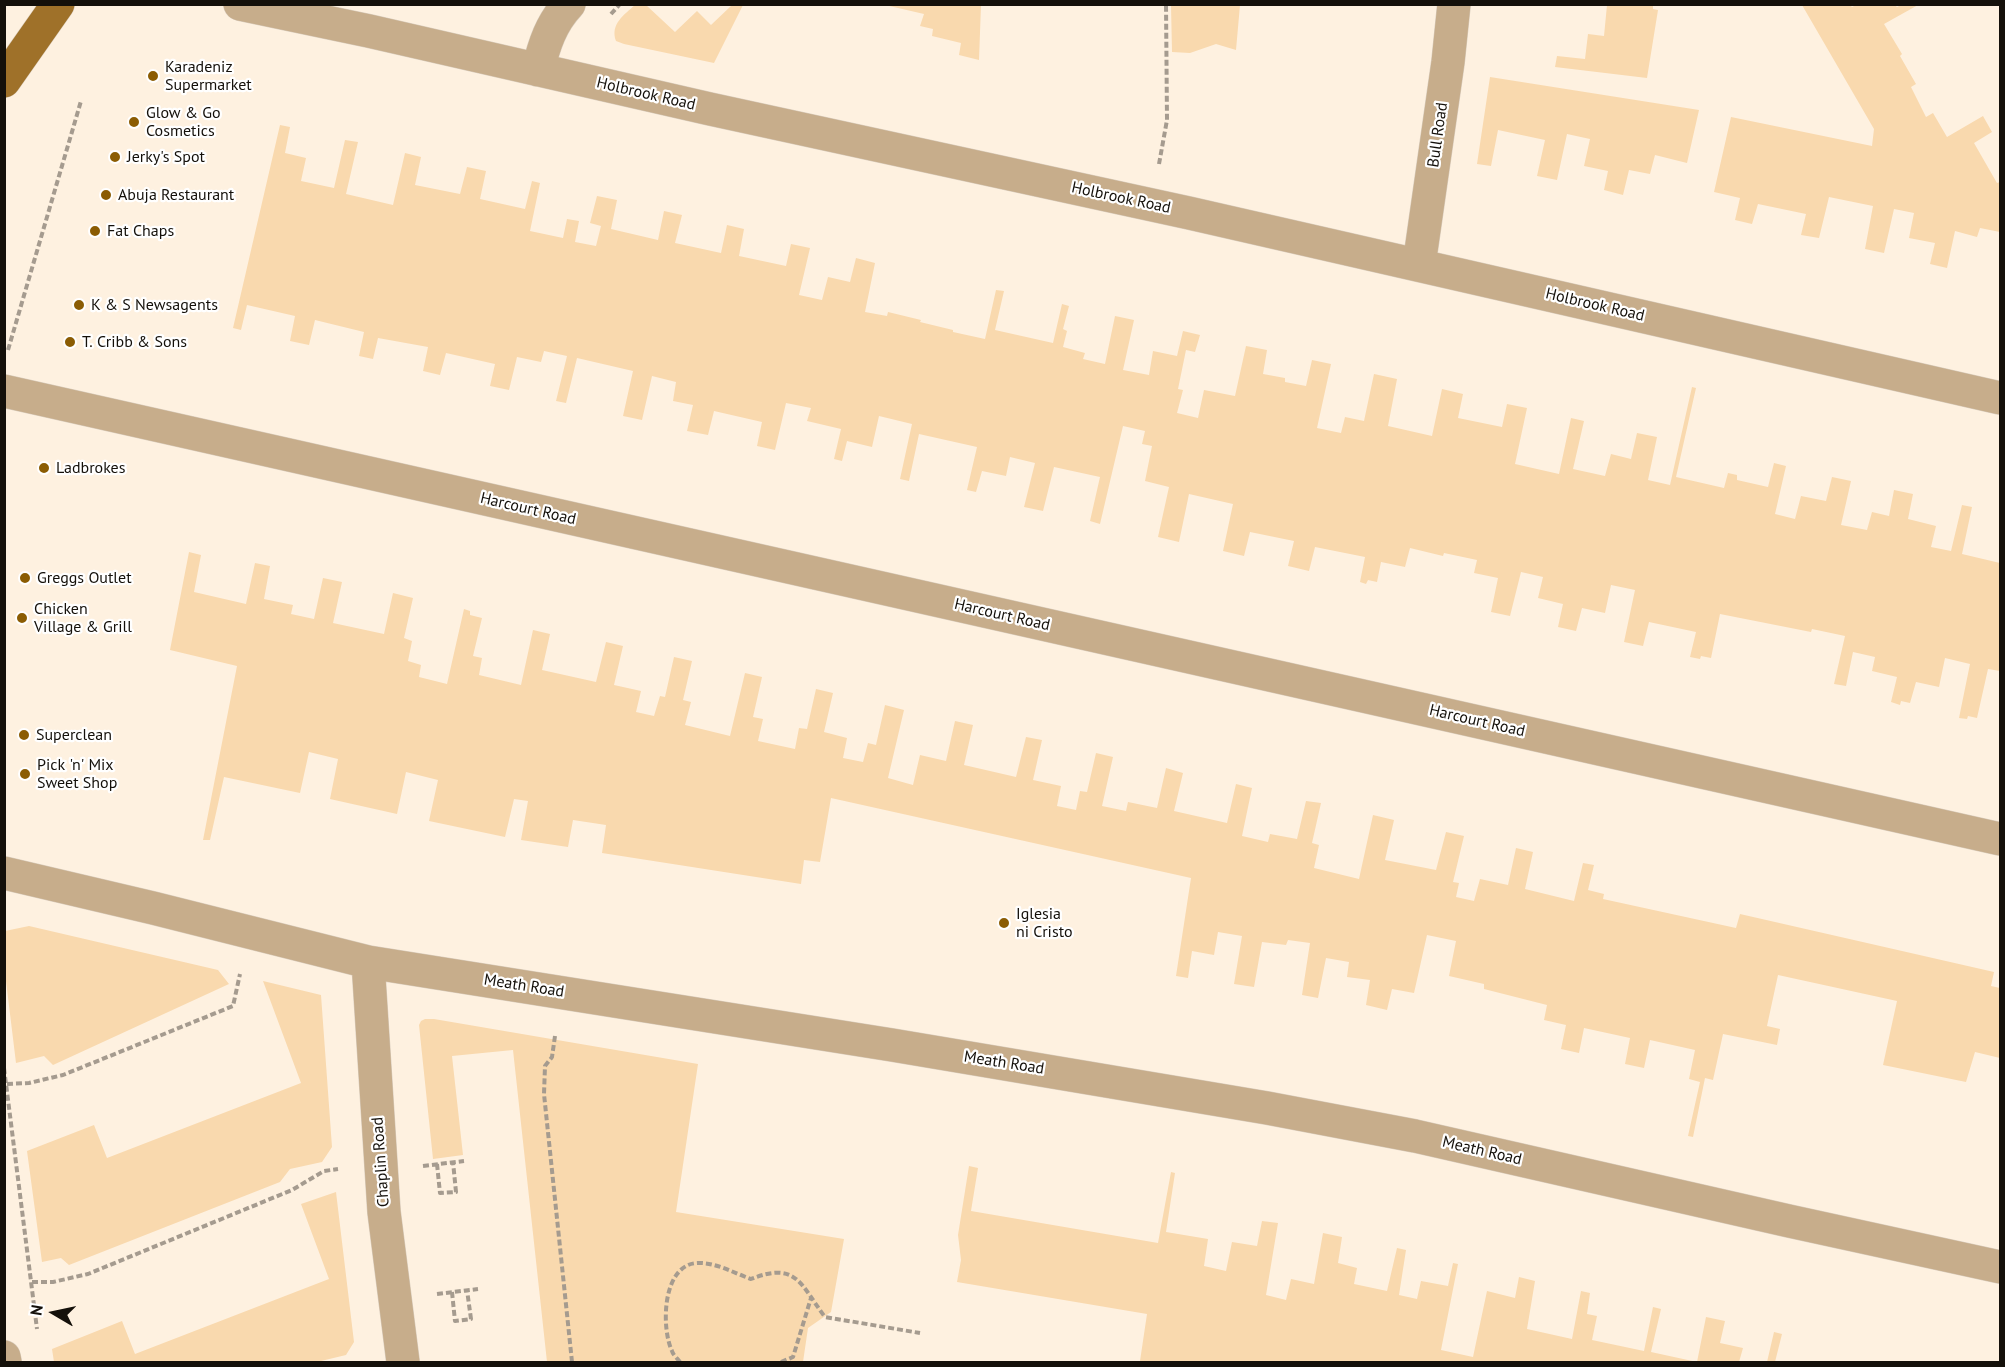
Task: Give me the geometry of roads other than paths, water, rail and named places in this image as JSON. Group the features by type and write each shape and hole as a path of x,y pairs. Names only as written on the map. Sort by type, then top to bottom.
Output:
{"main road":[{"path":"4,81 58,4"}],"street":[{"name":"Holbrook Road","path":"240,4 1419,265 2001,398"},
{"path":"538,70 545,41 559,15 569,4"},
{"name":"Bull Road","path":"1419,265 1454,4"},
{"name":"Harcourt Road","path":"4,391 2001,839"},
{"name":"Meath Road","path":"4,873 368,962 892,1045 1278,1110 1415,1136 2001,1267"},
{"name":"Chaplin Road","path":"368,962 384,1212 404,1362"},
{"path":"4,1357 5,1362"}],"place":[{"name":"Karadeniz Supermarket","path":"153,76"},
{"name":"Glow & Go Cosmetics","path":"134,122"},
{"name":"Jerky's Spot","path":"115,157"},
{"name":"Abuja Restaurant","path":"106,195"},
{"name":"Fat Chaps","path":"95,231"},
{"name":"K & S Newsagents","path":"79,305"},
{"name":"T. Cribb & Sons","path":"70,342"},
{"name":"Ladbrokes","path":"44,468"},
{"name":"Greggs Outlet","path":"25,578"},
{"name":"Chicken Village & Grill","path":"22,618"},
{"name":"Superclean","path":"24,735"},
{"name":"Pick 'n' Mix Sweet Shop","path":"25,774"},
{"name":"Iglesia ni Cristo","path":"1004,923"}]}
